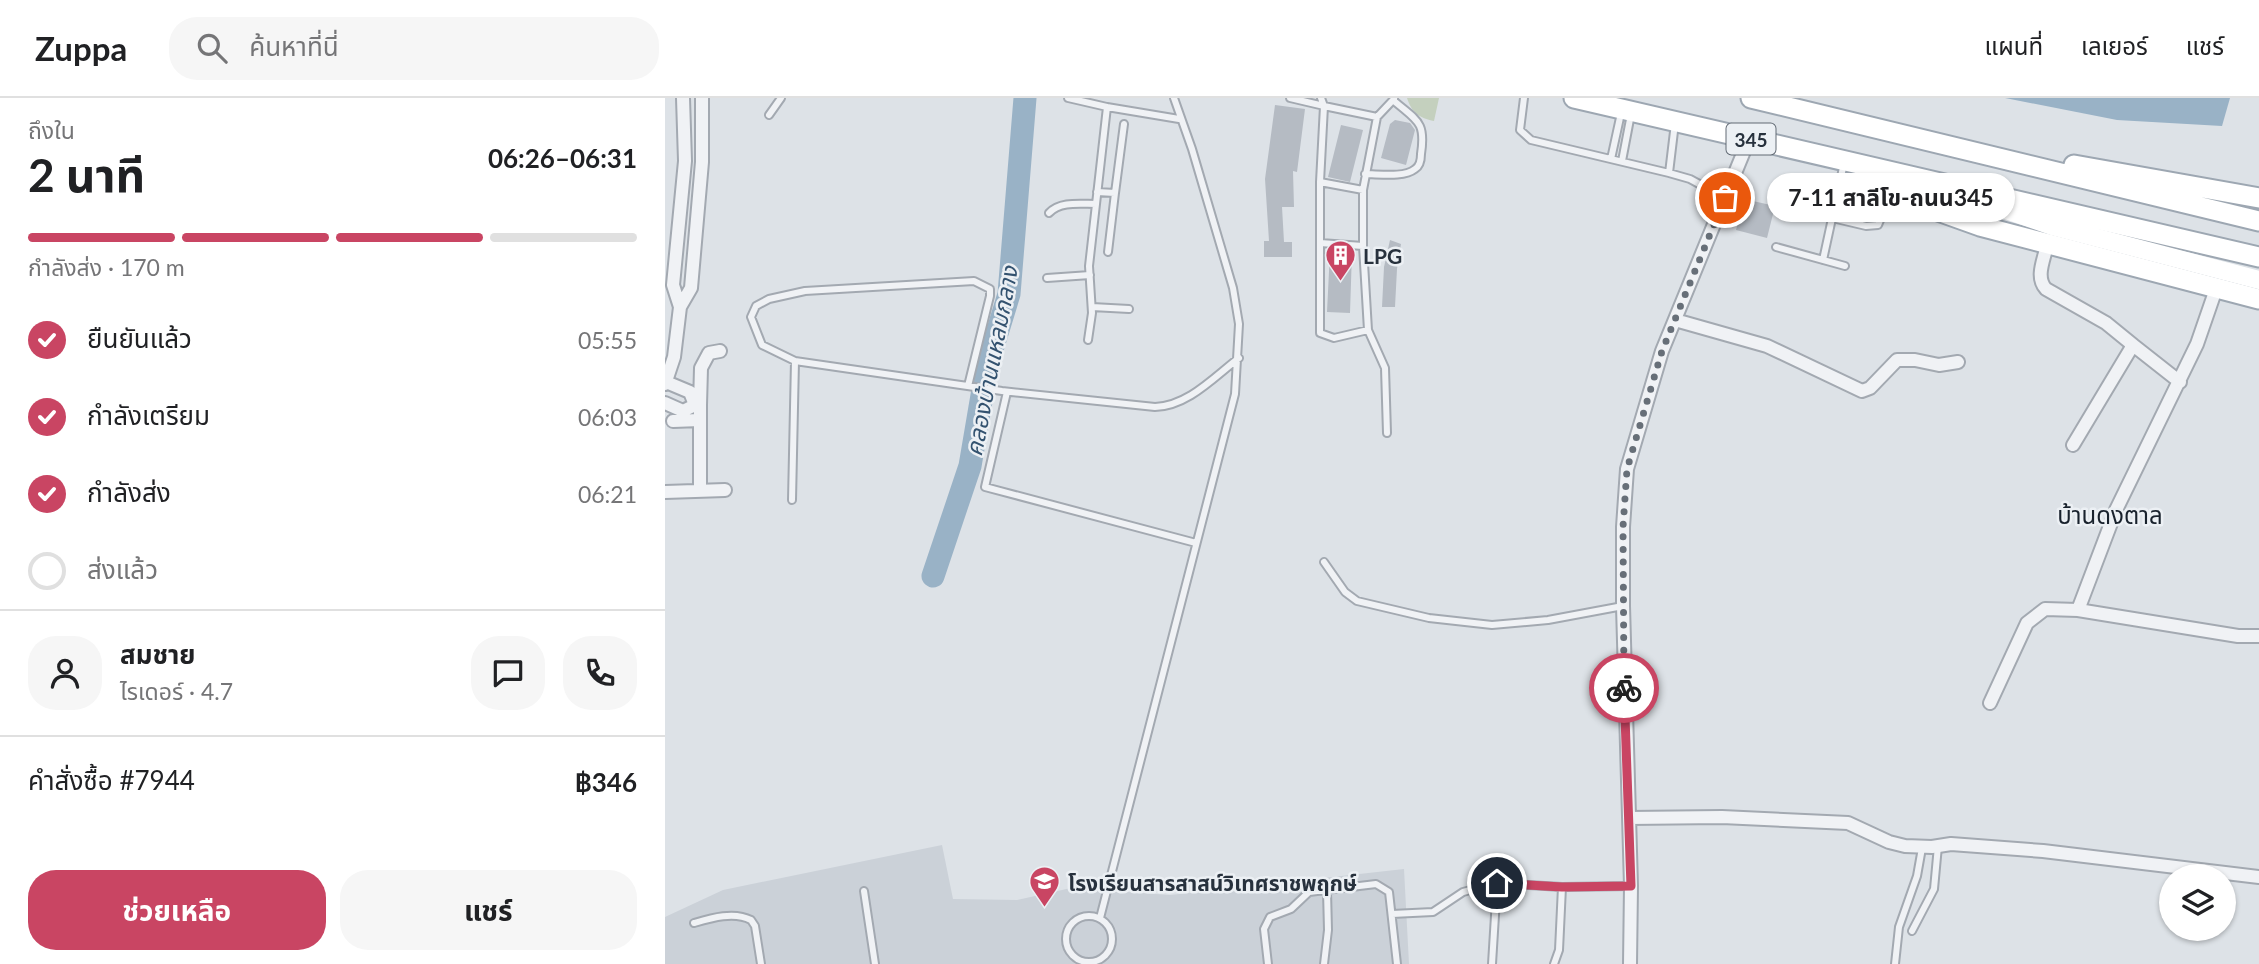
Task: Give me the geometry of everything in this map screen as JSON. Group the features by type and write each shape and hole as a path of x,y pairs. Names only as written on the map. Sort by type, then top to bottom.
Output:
{"main road":[{"name":"345","path":"1574,98 2259,257"},
{"name":"345","path":"1763,99 1958,150 2259,221"},
{"path":"1958,150 2161,179 2259,198"},
{"path":"1849,163 1938,211 2047,246 2259,299"},
{"name":"345","path":"1928,181 1996,208 2052,226 2259,281"}],"street":[{"path":"680,307 673,285 685,161 683,98"},
{"path":"698,405 690,392 666,383 674,357 680,307 691,288 702,162 702,98"},
{"path":"1630,964 1631,886 1623,606 1627,469 1662,351 1749,139"},
{"path":"685,161 702,162"},
{"path":"2047,246 2040,274 2041,283 2046,289 2106,323 2180,382"},
{"path":"2078,610 2099,553 2197,344 2216,289"},
{"path":"1675,320 1767,346 1862,391 1870,388 1897,360 1915,360 1939,365 1958,362"},
{"path":"2073,445 2133,345"},
{"path":"700,491 698,405 701,368 709,354 720,351"},
{"path":"665,403 683,411 698,405"},
{"path":"673,421 700,421"},
{"path":"665,492 725,490"},
{"path":"1990,703 2027,623 2045,609 2078,610 2238,636 2259,636"},
{"path":"1629,818 1722,817 1848,823 1889,842 1922,848 1951,844 2043,851 2259,877"}],"lane":[{"path":"769,115 781,98"},
{"path":"1068,98 1179,119"},
{"path":"1100,918 1235,394 1239,358 1239,324 1233,288 1174,98"},
{"path":"1290,98 1377,117"},
{"path":"1321,98 1324,106 1320,182 1320,333 1334,338 1368,330"},
{"path":"1524,98 1519,124 1524,136 1531,140 1690,179 1725,198"},
{"path":"1365,174 1406,173 1414,171 1420,162 1423,131 1420,124 1394,99 1377,117 1365,174 1363,190 1368,330 1385,368 1387,433"},
{"path":"1089,340 1095,204 1107,107"},
{"path":"1611,159 1626,111"},
{"path":"1622,161 1626,111"},
{"path":"1669,173 1675,121"},
{"path":"1108,252 1124,124"},
{"path":"1823,260 1832,218 1849,163"},
{"path":"1320,182 1363,190"},
{"path":"1832,218 1865,226 1878,225 1894,187"},
{"path":"1097,192 1115,193"},
{"path":"1049,213 1055,206 1095,204"},
{"path":"1320,243 1363,246"},
{"path":"1776,247 1845,266"},
{"path":"1047,278 1090,275"},
{"path":"971,386 990,296 990,289 974,281 805,291 769,299 756,306 751,317 762,345 795,361 1004,392 1172,407 1239,358"},
{"path":"1092,307 1129,309"},
{"path":"792,500 795,361"},
{"path":"1004,392 985,487 1196,543"},
{"path":"1324,562 1345,592 1357,601 1441,620 1492,625 1548,620 1623,606"},
{"path":"1912,931 1934,889 1938,846"},
{"path":"1895,964 1899,928 1917,876 1922,848"},
{"path":"1392,914 1433,912 1463,892 1497,883 1562,887 1631,886"},
{"path":"1492,964 1497,883"},
{"path":"1269,964 1266,923 1270,917 1291,909 1309,892 1376,884 1389,892 1397,964"},
{"path":"1554,964 1559,950 1562,887"},
{"path":"864,891 875,964"},
{"path":"1324,964 1328,930 1327,891"},
{"path":"1086,915 1100,918 1109,926 1113,939 1109,952 1099,960 1086,963 1074,956 1066,945 1067,932 1074,921 1086,915"},
{"path":"694,923 713,917 733,916 751,920 755,926 761,964"}],"shaded area":[{"name":"โรงเรียนสารสาสน์วิเทศราชพฤกษ์","path":"942,845 953,899 1017,900 1071,888 1170,895 1404,869 1409,964 665,964 665,917 723,890"}],"green space":[{"path":"1407,98 1439,98 1434,121 1417,114"}],"water":[{"path":"2005,98 2230,98 2222,126 2117,120"}],"building":[{"path":"1275,105 1305,109 1297,172 1293,171 1294,207 1282,207 1284,242 1292,242 1292,257 1264,257 1264,241 1269,241 1265,179"},
{"path":"1395,120 1410,123 1415,130 1406,165 1381,158 1390,124"},
{"path":"1341,125 1363,130 1350,182 1328,177"},
{"path":"1744,199 1775,206 1767,238 1736,230"},
{"path":"1390,240 1401,244 1395,307 1382,307 1384,267"},
{"name":"LPG","path":"1330,251 1352,252 1350,313 1327,312"}],"waterway":[{"name":"คลองบ้านแหลมกลาง","path":"933,576 970,466 987,366 1009,294 1025,98"}],"way so far":[{"path":"1624,688 1623,527 1627,469 1662,351 1725,198"}],"place":[{"name":"7-11 สาลีโข-ถนน345","path":"1725,198"},
{"name":"LPG","path":"1340,282"},
{"name":"โรงเรียนสารสาสน์วิเทศราชพฤกษ์","path":"1045,909"}],"district":[{"name":"บ้านดงตาล","path":"2110,514"}],"route":[{"path":"1497,883 1562,887 1631,886 1624,688"}]}
